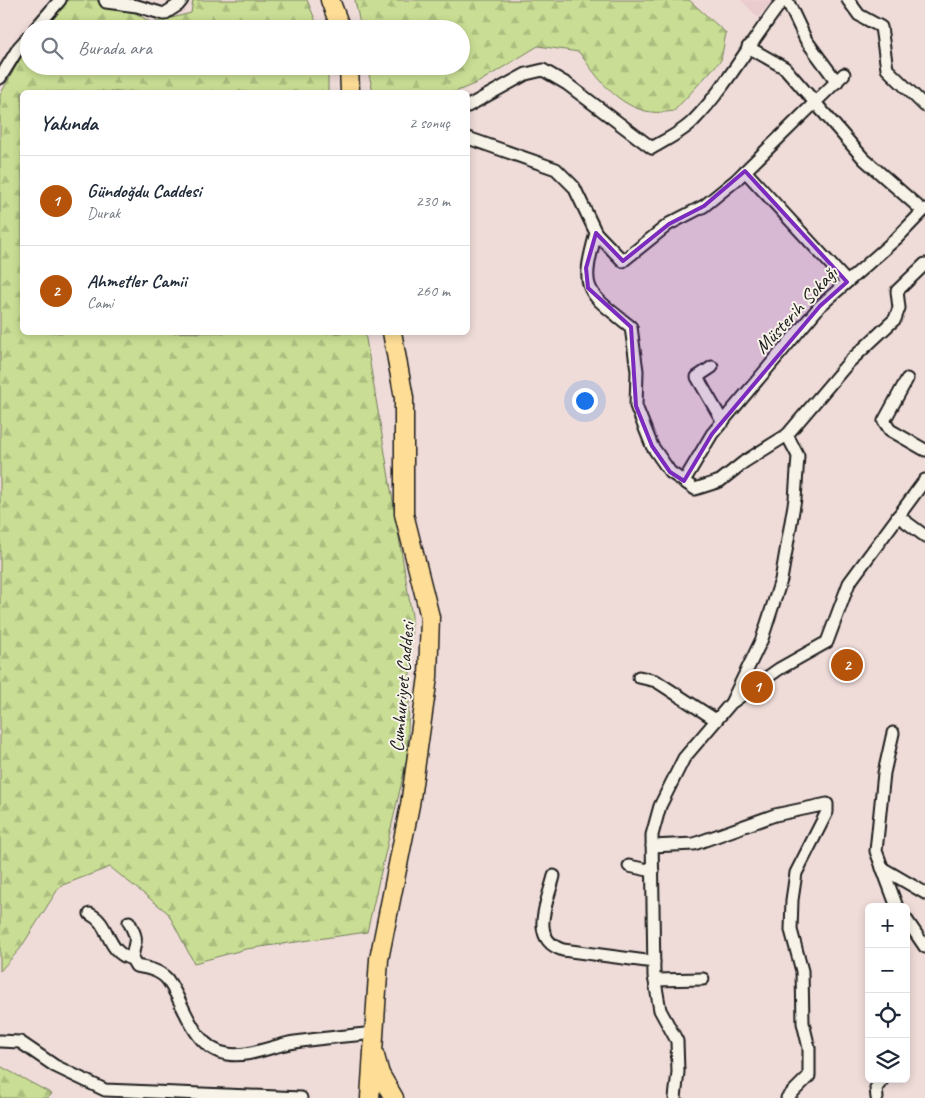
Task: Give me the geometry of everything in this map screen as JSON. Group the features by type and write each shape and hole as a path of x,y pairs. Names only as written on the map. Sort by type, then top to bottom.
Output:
{"main road":[{"path":"330,0 338,20"},
{"path":"349,75 350,90"},
{"name":"Cumhuriyet Caddesi","path":"370,1098 379,959 410,804 428,677 430,617 404,514 404,398 393,335"},
{"path":"373,1039 380,1074 395,1096"},
{"path":"370,1098 380,1090 395,1096"}],"street":[{"path":"42,20 59,0"},
{"path":"104,0 106,2 137,6 164,14 182,0"},
{"path":"470,105 526,74 543,70 567,84 652,148 693,122 783,0"},
{"path":"470,139 556,169 574,186 596,233 609,250 622,261 669,224 704,206 745,171 840,78 806,40 787,0"},
{"path":"848,0 859,15 881,27 887,69 925,106"},
{"path":"0,78 20,46"},
{"path":"748,47 785,68 864,159 924,210"},
{"path":"745,171 847,282"},
{"name":"Müsterih Sokağı","path":"684,481 712,434 820,306 924,210"},
{"path":"596,233 586,268 588,288 604,305 631,327 637,371 636,406 652,446 670,472 695,489 720,481 744,462 787,435 849,362 895,319 899,308 897,291 925,264"},
{"path":"712,367 697,377 723,422"},
{"path":"906,379 884,421 890,430 925,450"},
{"path":"731,703 762,639 781,580 795,499 798,456 787,435"},
{"path":"675,1098 678,1072 677,1042 660,1010 654,962 652,835 660,806 684,758 731,703 779,669 827,642 849,583 925,480"},
{"path":"898,516 925,536"},
{"path":"639,677 656,681 716,720"},
{"path":"893,733 884,773 876,851 895,903"},
{"path":"652,846 694,844 775,815 826,804 827,812 796,873 792,900 791,930 802,971 803,1023 809,1048 809,1076 787,1098"},
{"path":"629,866 653,870"},
{"path":"882,868 925,893"},
{"path":"554,876 542,925 544,938 549,943 563,950 654,962"},
{"path":"90,914 98,917 119,954 132,959 136,966 151,968 166,978 197,1034 211,1046 226,1054 241,1054 294,1042 373,1039"},
{"path":"129,922 136,935 137,945 132,959"},
{"path":"910,925 925,947"},
{"path":"655,980 702,980"},
{"path":"0,1041 20,1042 55,1066 105,1090 301,1098"},
{"path":"877,1098 876,1088 880,1083"}],"highlighted area":[{"path":"745,171 847,282 820,306 712,434 684,481 670,472 652,446 636,406 631,327 588,288 586,268 596,233 623,261 669,224 704,206"}],"shaded area":[{"path":"741,0 773,0 758,18"}],"green space":[{"path":"64,0 114,0 147,20 45,20"},
{"path":"193,0 307,0 315,20 164,20 191,13"},
{"path":"355,0 689,0 726,33 721,60 674,111 651,112 628,104 609,90 579,52 538,46 479,82 460,90 373,90 369,75 470,75 470,20 359,20"},
{"path":"20,59 20,75 328,75 328,90 20,90 20,335 365,335 412,616 407,759 367,932 246,949 194,963 168,913 110,867 60,886 20,949 0,971 0,95"},
{"path":"0,1066 52,1094 48,1098 0,1098"}],"place":[{"name":"Ahmetler Camii","path":"847,665"},
{"name":"Gündoğdu Caddesi","path":"757,687"}]}
